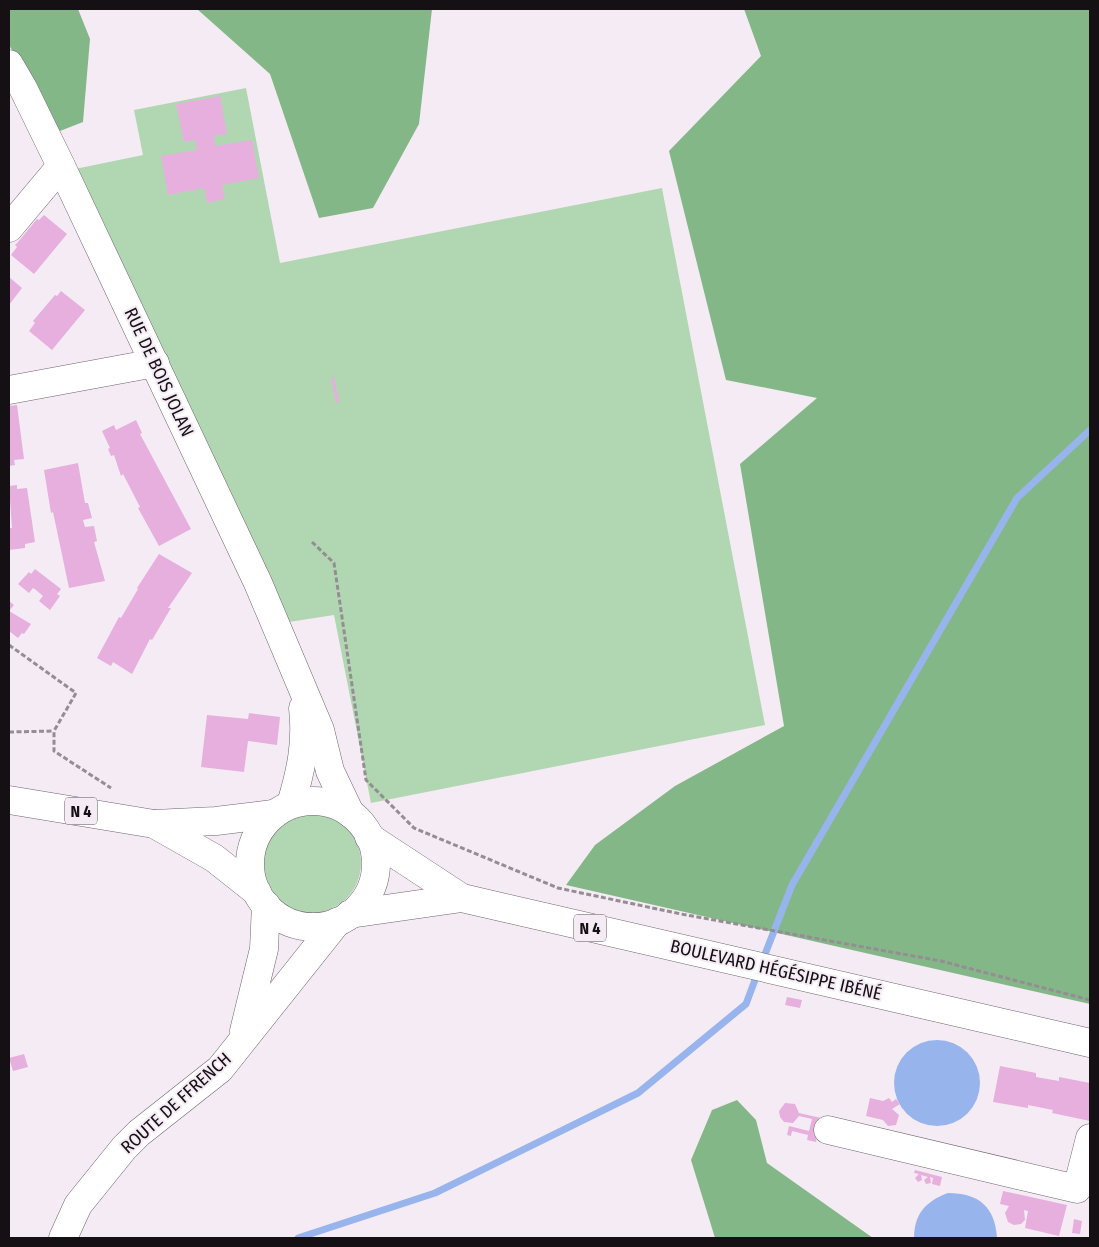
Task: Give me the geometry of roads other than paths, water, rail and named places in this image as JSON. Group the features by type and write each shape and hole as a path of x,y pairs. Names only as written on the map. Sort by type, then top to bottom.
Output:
{"main road":[{"name":"RUE DE BOIS JOLAN","path":"9,64 23,88 61,166 80,188 127,285 155,363 258,583 301,684 320,730 330,771 350,813"},
{"path":"9,228 61,166"},
{"path":"9,390 155,363"},
{"name":"RUE DE BOIS JOLAN","path":"282,809 302,766 305,730 301,684"},
{"name":"N 4","path":"9,800 154,824 216,821 282,809"},
{"path":"318,801 335,805 350,813 362,824 370,837 374,852 375,870 371,888 362,903 344,918 318,926 299,926 281,918 261,899 250,864 251,850 260,831 282,809 318,801"},
{"name":"N 4","path":"154,824 214,858 261,899"},
{"name":"BOULEVARD HÉGÉSIPPE IBÉNÉ","path":"370,837 462,898 1090,1044"},
{"name":"BOULEVARD HÉGÉSIPPE IBÉNÉ","path":"344,918 462,898"},
{"name":"ROUTE DE FFRENCH","path":"241,1043 264,949 261,899"},
{"name":"ROUTE DE FFRENCH","path":"63,1238 78,1205 124,1148 139,1133 220,1069 303,962 344,918"},
{"path":"828,1130 1077,1189 1090,1138"}],"water":[{"path":"937,1040 953,1043 961,1047 973,1059 977,1067 980,1083 977,1099 973,1107 961,1119 953,1123 937,1126 921,1123 913,1119 901,1107 897,1099 894,1083 897,1067 901,1059 913,1047 921,1043"},
{"path":"948,1193 968,1196 977,1199 983,1204 993,1218 997,1238 914,1238 919,1215 933,1200"}],"waterway":[{"path":"762,962 792,885 1017,498 1090,430"},
{"path":"298,1238 435,1193 638,1093 746,1004 758,972"}]}
